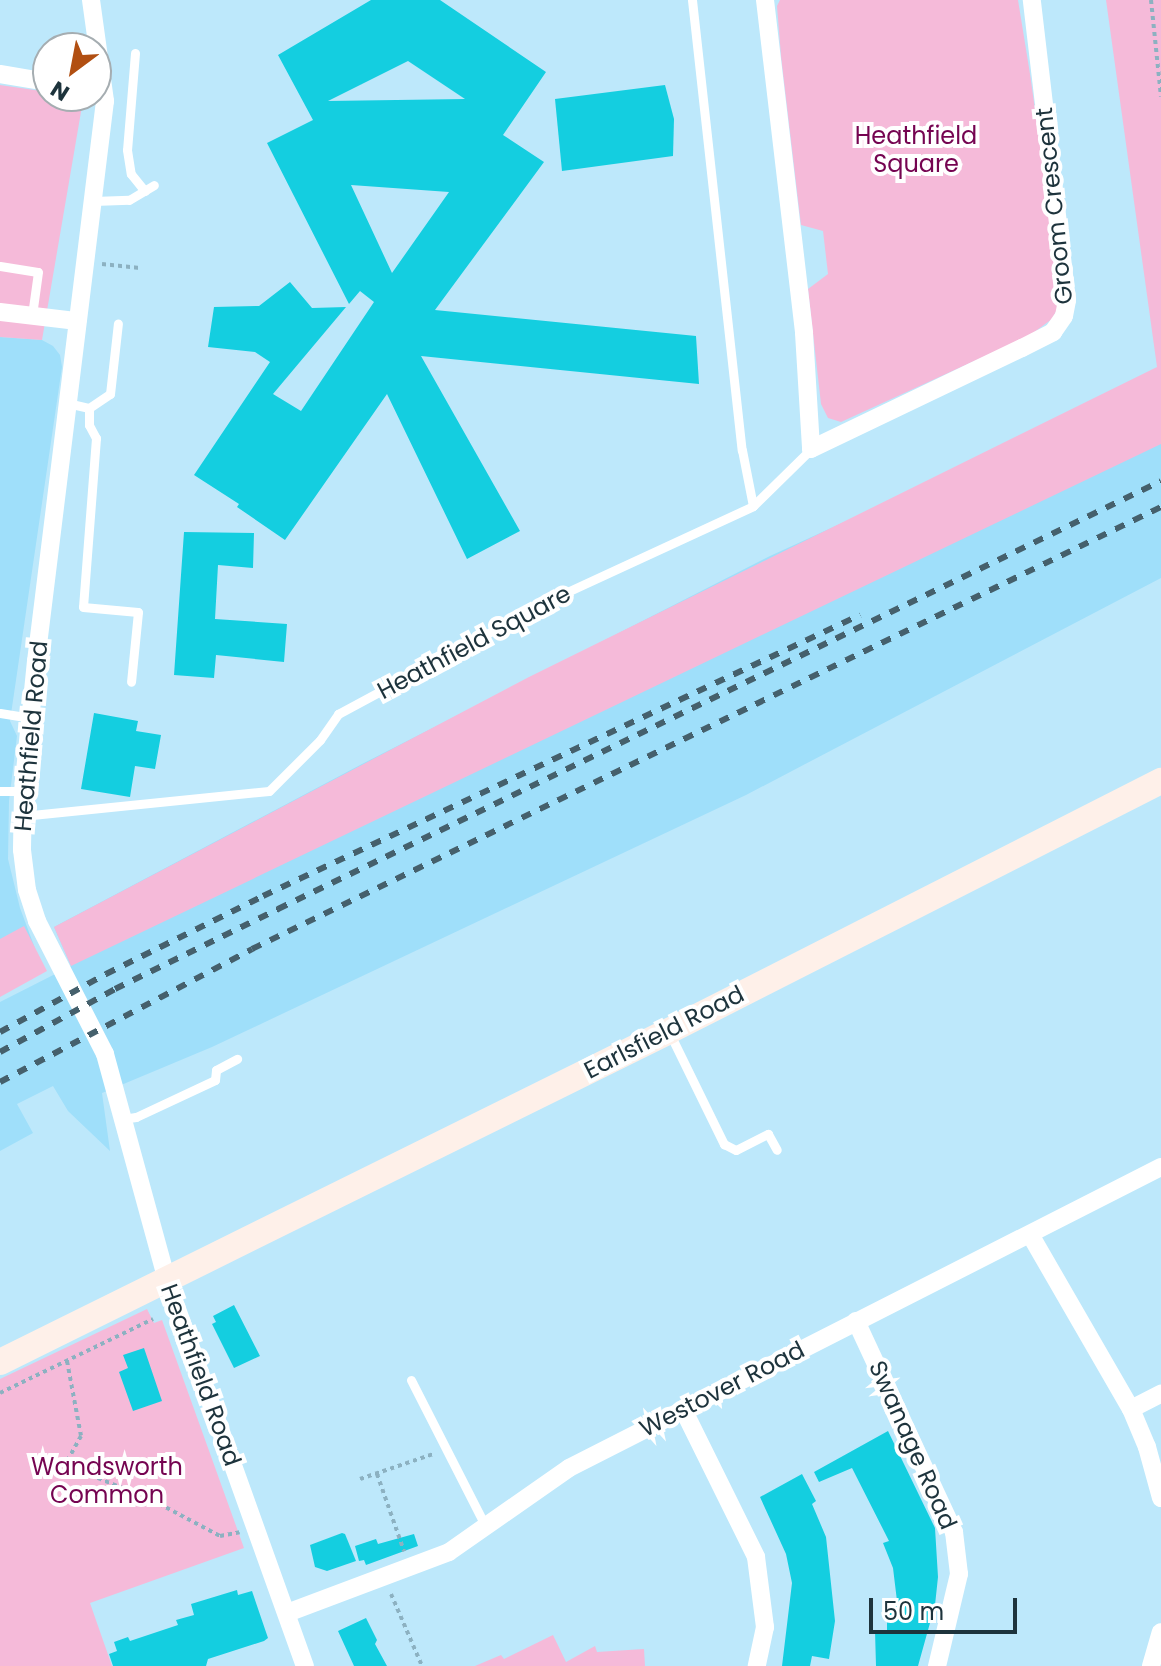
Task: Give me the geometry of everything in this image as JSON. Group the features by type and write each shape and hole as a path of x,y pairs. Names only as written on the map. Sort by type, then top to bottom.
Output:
{"main road":[{"name":"Earlsfield Road","path":"0,1362 669,1031 1161,781"}],"street":[{"name":"Heathfield Road","path":"91,0 94,32"},
{"path":"765,0 804,333 811,449"},
{"name":"Groom Crescent","path":"811,449 1053,332 1064,316 1067,300 1032,0"},
{"path":"0,74 32,79"},
{"name":"Heathfield Road","path":"99,112 93,201 23,791 27,890 37,921 105,1054 167,1281 258,1529 303,1665"},
{"path":"0,312 77,321"},
{"name":"Westover Road","path":"287,1613 449,1552 569,1468 856,1321 1031,1236 1161,1167"},
{"path":"1031,1236 1131,1409 1147,1447 1161,1498"},
{"name":"Swanage Road","path":"856,1321 954,1532 959,1574 937,1666"},
{"path":"1131,1409 1161,1394"},
{"path":"683,1409 756,1557 765,1627 757,1666"},
{"path":"1151,1666 1161,1632"}],"lane":[{"path":"692,0 742,450 753,506"},
{"path":"93,201 117,203 150,188 131,174 127,150 135,53"},
{"path":"0,266 38,272 32,315"},
{"path":"67,403 89,408 110,394 118,323"},
{"path":"89,408 89,425 96,438 83,607 138,612 131,682"},
{"name":"Heathfield Square","path":"22,816 269,791 320,740 338,714 552,599 753,506 811,449"},
{"path":"0,713 30,718"},
{"path":"0,791 23,791"},
{"path":"669,1031 724,1144 736,1150 768,1134 777,1150"},
{"path":"122,1119 136,1117 215,1080 216,1070 237,1059"},
{"path":"411,1380 485,1525"}],"path":[{"path":"1151,0 1161,96"},
{"path":"84,263 140,268"},
{"path":"0,1393 153,1319"},
{"path":"67,1361 81,1436 68,1459 83,1472 152,1500 220,1536 258,1529"},
{"path":"360,1479 446,1448"},
{"path":"376,1474 404,1551"},
{"path":"391,1594 422,1666"}],"shaded area":[{"path":"0,337 42,340 53,346 60,355 62,367 10,721 17,736 9,801 8,859 20,908 36,951 0,971"},
{"path":"1161,377 1161,578 746,795 212,1047 102,1093 110,1151 68,1111 53,1086 17,1104 33,1133 0,1151 0,1002 71,966 54,927 362,764 770,556"}],"green space":[{"name":"Heathfield Square","path":"780,0 1018,0 1030,74 1056,259 1059,306 1052,319 1029,336 841,422 828,418 821,404 808,289 828,274 823,231 801,225 781,56 777,6"},
{"path":"1106,0 1161,0 1161,444 71,966 54,927 529,677 1157,367"},
{"path":"0,85 32,90 32,112 81,112 42,340 0,337"},
{"path":"24,926 47,971 0,997 0,939"},
{"name":"Wandsworth Common","path":"147,1309 154,1323 162,1320 244,1548 90,1603 112,1666 0,1666 0,1379"},
{"path":"553,1635 566,1662 595,1646 597,1652 644,1649 645,1666 475,1666 501,1655 504,1659"}],"building":[{"path":"371,0 440,0 546,72 503,135 544,162 435,310 696,336 699,384 421,356 520,531 467,559 387,394 285,540 237,507 239,504 194,475 270,362 255,352 208,347 214,307 259,306 290,282 312,308 346,307 273,394 301,411 374,302 360,291 349,304 267,143 313,120 278,55","holes":["408,61 465,99 328,101","351,185 449,192 392,273"]},
{"path":"665,85 674,119 673,156 562,171 555,99"},
{"path":"184,532 254,533 253,568 218,565 215,619 287,624 284,662 216,655 214,678 174,675"},
{"path":"94,713 138,721 136,731 161,735 155,769 135,766 130,797 81,789"},
{"path":"234,1305 260,1356 234,1368 212,1324 216,1322 213,1316"},
{"path":"144,1348 162,1401 133,1411 119,1372 128,1368 123,1355"},
{"path":"888,1431 935,1528 938,1577 935,1605 918,1666 876,1666 875,1631 887,1630 887,1602 897,1601 893,1568 883,1543 889,1541 852,1468 819,1482 814,1472"},
{"path":"802,1474 816,1501 812,1504 826,1537 835,1621 829,1659 812,1656 810,1666 782,1666 792,1583 786,1554 760,1497"},
{"path":"342,1533 356,1561 327,1571 315,1567 310,1545"},
{"path":"414,1534 418,1546 366,1565 364,1560 359,1561 355,1546 376,1539 378,1544"},
{"path":"237,1590 238,1595 252,1591 268,1638 264,1641 208,1659 206,1666 113,1666 109,1654 117,1651 114,1642 128,1637 130,1641 178,1625 176,1620 194,1615 191,1604"},
{"path":"366,1618 387,1666 354,1666 338,1631"}],"railway":[{"path":"0,1052 115,989 1161,481"},
{"path":"0,1082 252,949 1161,507"},
{"path":"0,1032 106,974 263,896 860,615"}]}
